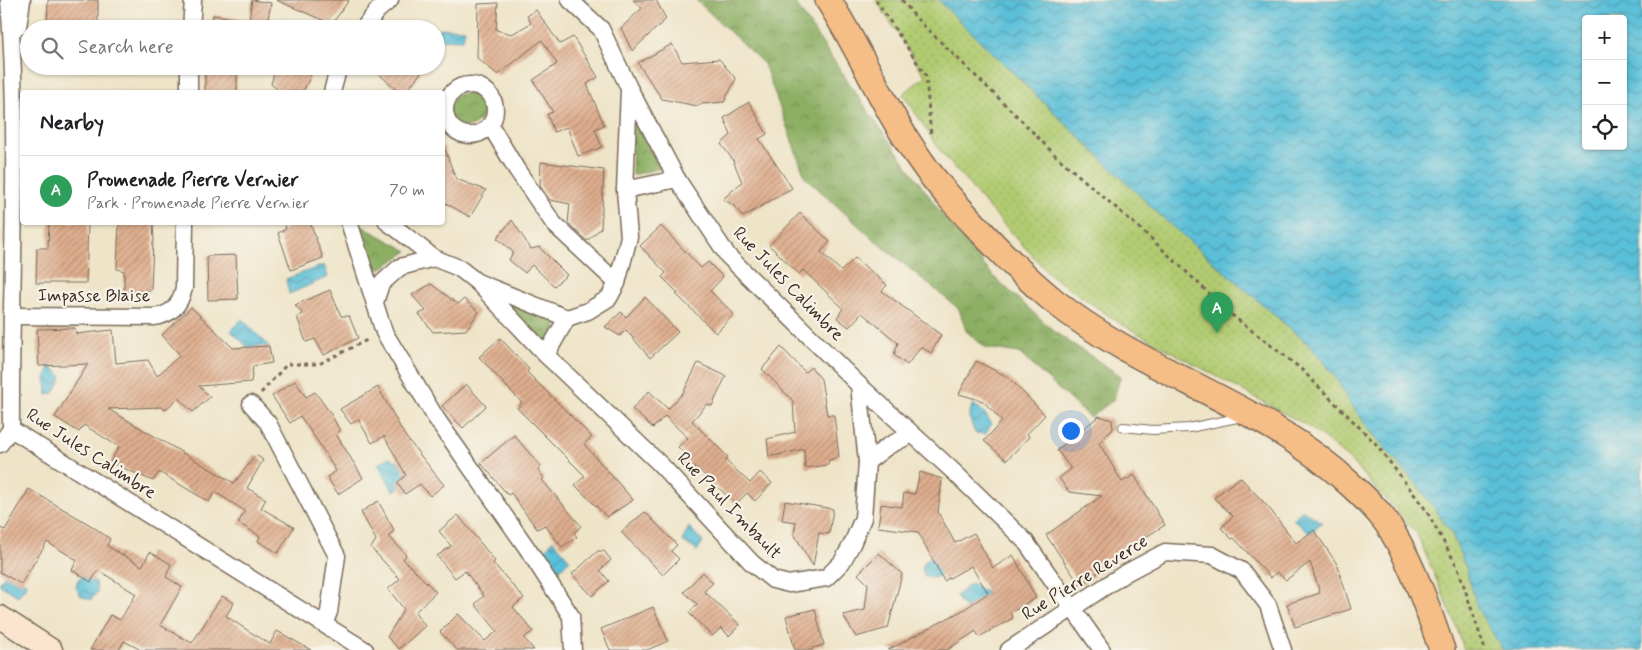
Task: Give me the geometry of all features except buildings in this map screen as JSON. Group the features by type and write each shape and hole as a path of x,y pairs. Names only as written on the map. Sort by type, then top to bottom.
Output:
{"main road":[{"path":"828,0 840,18 880,94 922,163 950,199 1011,264 1055,302 1125,348 1175,376 1253,415 1300,443 1336,471 1363,496 1391,529 1411,566 1442,650"}],"street":[{"name":"Rue Jules Calimbre","path":"9,0 13,51"},
{"name":"Rue Jules Calimbre","path":"22,0 7,98 12,316 5,334 11,429 365,650"},
{"path":"192,20 193,0"},
{"path":"370,20 390,0"},
{"name":"Rue Jules Calimbre","path":"570,0 601,29 628,88 677,179 728,256 860,385 1025,541 1102,650"},
{"path":"189,90 190,75"},
{"path":"332,90 336,75"},
{"path":"546,356 567,318 588,311 609,298 617,283 629,237 625,190 628,88"},
{"path":"490,125 516,170 554,224 617,283"},
{"path":"625,190 677,179"},
{"name":"Impasse Blaise","path":"12,316 164,316 172,312 182,298 184,288 185,225"},
{"path":"350,225 384,332 436,418 527,548 571,616 573,650"},
{"name":"Rue Paul Imbault","path":"391,225 434,258 459,268 477,282 546,356 661,465 752,562 773,580 789,584 826,578 842,562 852,544 863,518 868,462 860,385"},
{"path":"376,302 381,284 400,267 434,258"},
{"name":"Rue Paul Imbault","path":"477,282 567,318"},
{"path":"251,404 268,423 337,556 329,612 324,624"},
{"path":"0,444 11,429"},
{"path":"868,462 888,446 912,434"},
{"name":"Rue Pierre Reverce","path":"1009,650 1124,574 1166,552 1212,555 1242,571 1268,605 1283,650"},
{"path":"0,617 51,650"}],"lane":[{"path":"1123,427 1153,430 1189,428 1253,415"}],"path":[{"path":"876,0 926,76 931,141"},
{"path":"902,0 917,19 1056,156 1143,232 1233,316 1300,368 1376,444 1426,510 1458,568 1485,650"},
{"path":"251,404 287,364 320,364 384,332"}],"green space":[{"path":"696,0 793,0 870,114 945,218 993,276 1056,333 1121,376 1113,400 1090,418 1019,353 986,348 966,331 959,309 871,237 805,177 764,64"},
{"path":"876,0 938,0 1164,219 1307,343 1323,360 1350,403 1372,433 1423,491 1452,532 1498,643 1503,650 1464,650 1457,628 1417,534 1348,458 1309,427 1121,324 1050,275 941,152 903,94 925,76"},
{"path":"466,93 478,98 483,110 478,122 466,127 454,122 449,110 454,98"},
{"path":"633,120 662,168 632,175"},
{"path":"357,225 408,251 371,275"},
{"path":"487,289 561,318 543,351"}],"water":[{"path":"938,0 1642,0 1642,650 1503,650 1478,610 1466,568 1451,532 1422,491 1372,433 1350,403 1323,360 1307,343 1164,219"},
{"path":"445,28 465,29 463,40 445,39"},
{"path":"324,265 328,277 289,294 286,279"},
{"path":"242,319 269,346 255,354 231,331"},
{"path":"51,365 62,377 54,393 47,395 46,377"},
{"path":"973,404 984,412 991,424 986,434 975,433 970,415"},
{"path":"389,457 410,468 408,483 393,491 378,464"},
{"path":"1303,510 1322,522 1310,533 1293,519"},
{"path":"689,527 703,542 697,551 682,541"},
{"path":"553,540 570,560 559,570 545,550"},
{"path":"935,557 941,574 932,578 924,575 922,566 928,558"},
{"path":"7,572 27,584 18,596 0,585"},
{"path":"86,574 96,582 97,592 91,600 81,596 76,587 78,579"},
{"path":"971,583 988,593 965,609 956,596"}],"place":[{"name":"Promenade Pierre Vernier","path":"1217,333"}]}
